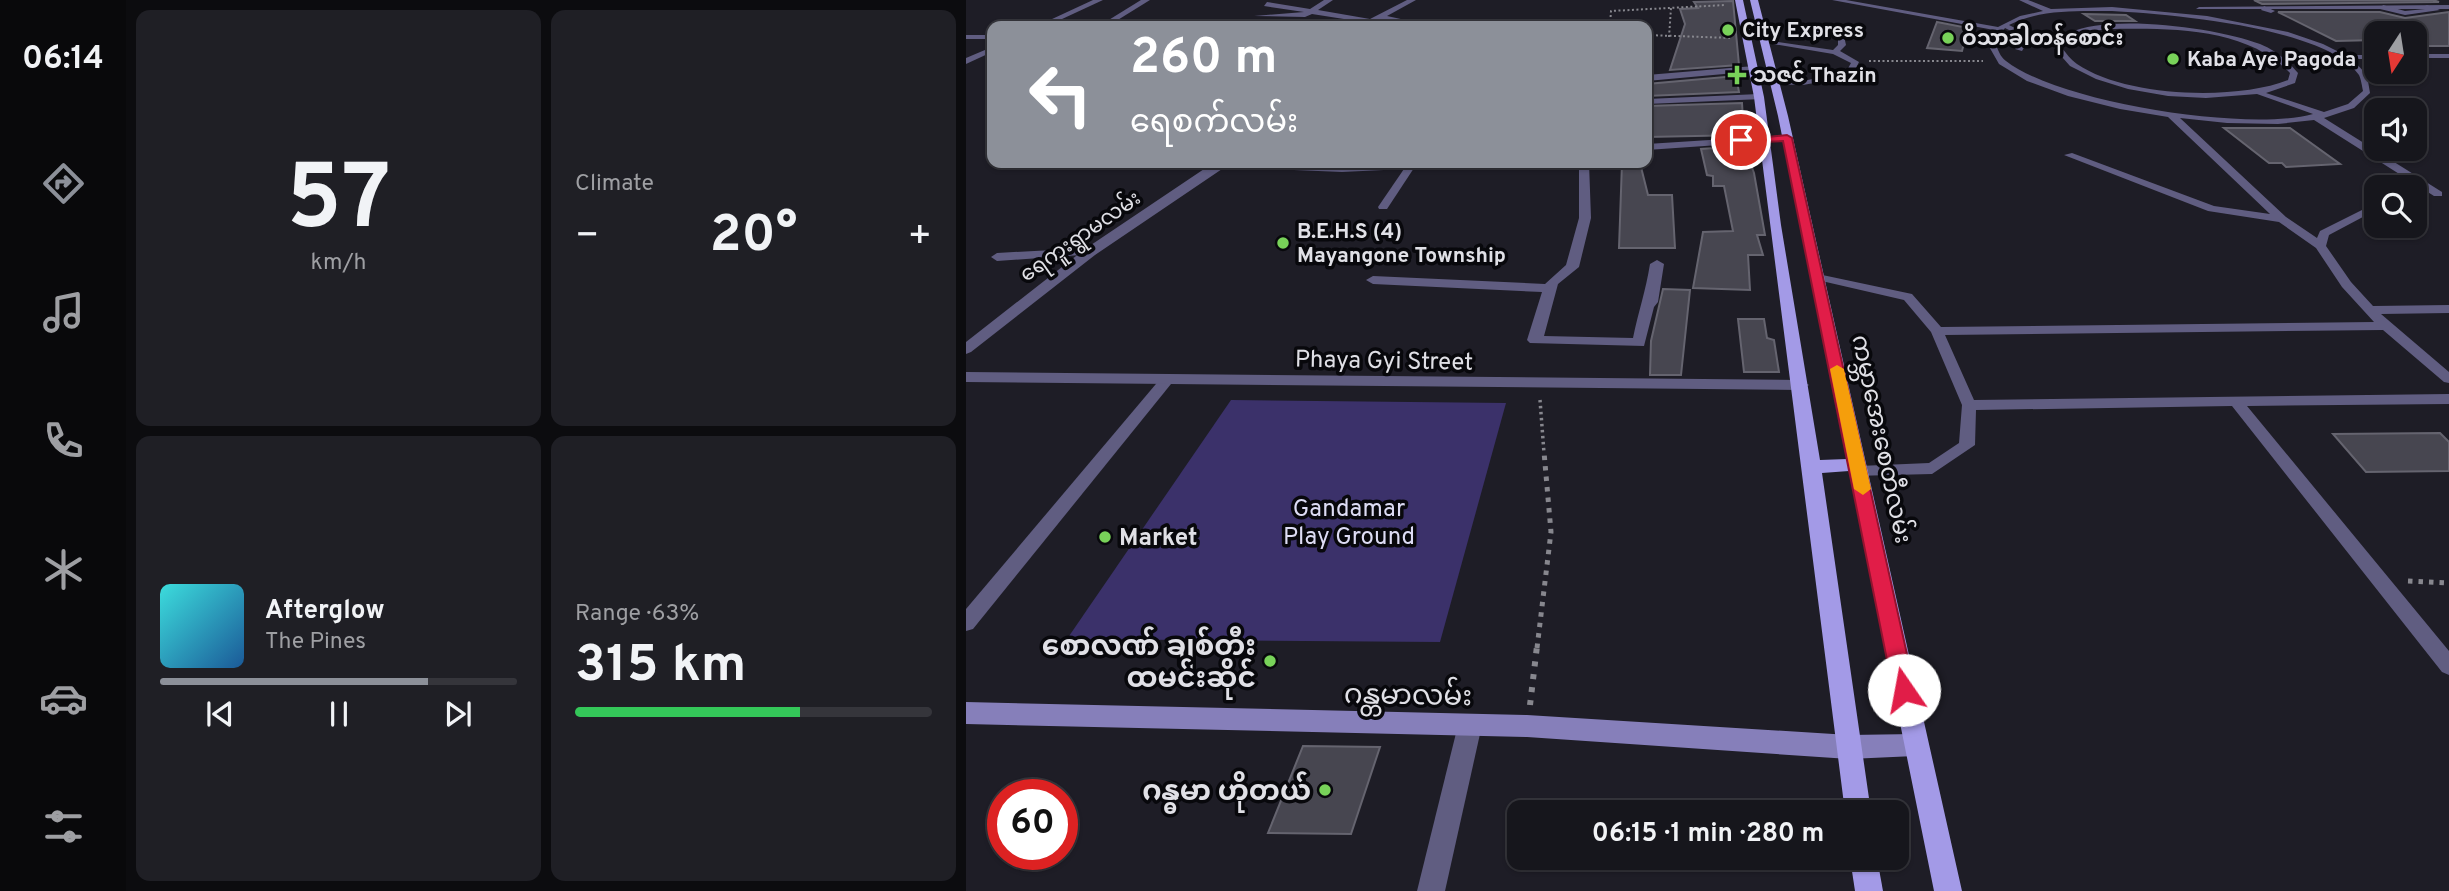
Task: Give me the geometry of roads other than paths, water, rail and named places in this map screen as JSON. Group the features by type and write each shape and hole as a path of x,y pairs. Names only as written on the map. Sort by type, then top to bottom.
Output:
{"main road":[{"name":"ကမ္ဘာအေးစေတီလမ်း","path":"1745,2 1747,38 1764,138 1858,468 1948,891"},
{"name":"ကမ္ဘာအေးစေတီလမ်း","path":"1745,2 1765,42 1787,138 1790,225 1802,272 1801,385 1856,800"},
{"path":"1812,467 1858,468"},
{"name":"ဂန္တမာလမ်း","path":"966,713 1527,726 1849,747 1915,745"},
{"path":"1866,870 1869,891"}],"street":[{"path":"1052,21 1099,0"},
{"path":"1111,21 1146,0"},
{"path":"1258,16 1300,15 1314,11 1329,0"},
{"path":"1267,5 1371,21 1412,0"},
{"path":"2383,7 2405,13 2436,10 2427,7"},
{"path":"1382,17 1403,21"},
{"path":"966,37 987,37"},
{"path":"966,61 987,51"},
{"path":"1652,78 1754,69"},
{"path":"1652,147 1787,138"},
{"name":"ရေကူးရွာမလမ်း","path":"966,349 1090,251 1214,168"},
{"path":"1584,168 1585,218 1572,267 1552,282 1535,340 1639,343 1647,306 1651,302 1657,264"},
{"path":"1373,280 1551,288"},
{"name":"Phaya Gyi Street","path":"966,377 1801,385"},
{"path":"1431,891 1470,725"}],"lane":[{"path":"1836,0 2003,28 2027,36 2019,49"},
{"path":"2022,0 2053,12"},
{"path":"2249,0 2267,9"},
{"path":"2112,9 2211,18 2261,28 2305,41 2341,57 2362,74 2367,91 2350,106 2318,115 2259,121 2171,115 2129,109 2071,95 2027,78 2000,60 1991,43 2003,28 2020,19 2053,12 2112,9 2383,7"},
{"path":"2427,7 2449,7"},
{"path":"2259,93 2282,88 2292,81 2294,73 2289,64 2257,47 2222,37 2155,27 2106,27 2071,34 2061,40 2058,48 2062,56 2073,65 2135,86 2209,96 2259,93 2318,115 2444,194"},
{"path":"1806,29 1841,38 1842,45 1835,52"},
{"path":"1765,42 1835,52 1855,62 1849,74 1827,80 1775,82"},
{"path":"2427,56 2449,56"},
{"path":"2341,57 2364,57"},
{"path":"1652,102 1759,97"},
{"path":"2171,115 2282,219 2320,246 2329,263 2384,326 2448,378"},
{"path":"2069,155 2212,209 2282,219"},
{"path":"1383,207 1409,168"},
{"path":"2320,246 2324,233 2364,211"},
{"path":"997,257 1090,251"},
{"path":"1802,272 1908,297 1937,331 1969,405 1967,445 1932,468 1858,468"},
{"path":"2370,310 2449,309"},
{"path":"1937,331 2384,326"},
{"path":"966,623 1166,381"},
{"path":"1969,405 2449,399"},
{"path":"2236,402 2449,666"}],"place":[{"name":"City Express","path":"1728,30"},
{"name":"ဝိသာခါတန်စောင်း","path":"1948,38"},
{"name":"Kaba Aye Pagoda","path":"2173,59"},
{"name":"သဇင် Thazin","path":"1737,75"},
{"name":"B.E.H.S (4) Mayangone Township","path":"1283,243"},
{"name":"Market","path":"1105,537"},
{"name":"စောလဏ် ချစ်တီး ထမင်းဆိုင်","path":"1270,661"},
{"name":"ဂန္ဓမာ ဟိုတယ်","path":"1325,790"}],"park label":[{"name":"Gandamar Play Ground","path":"1349,522"}]}
